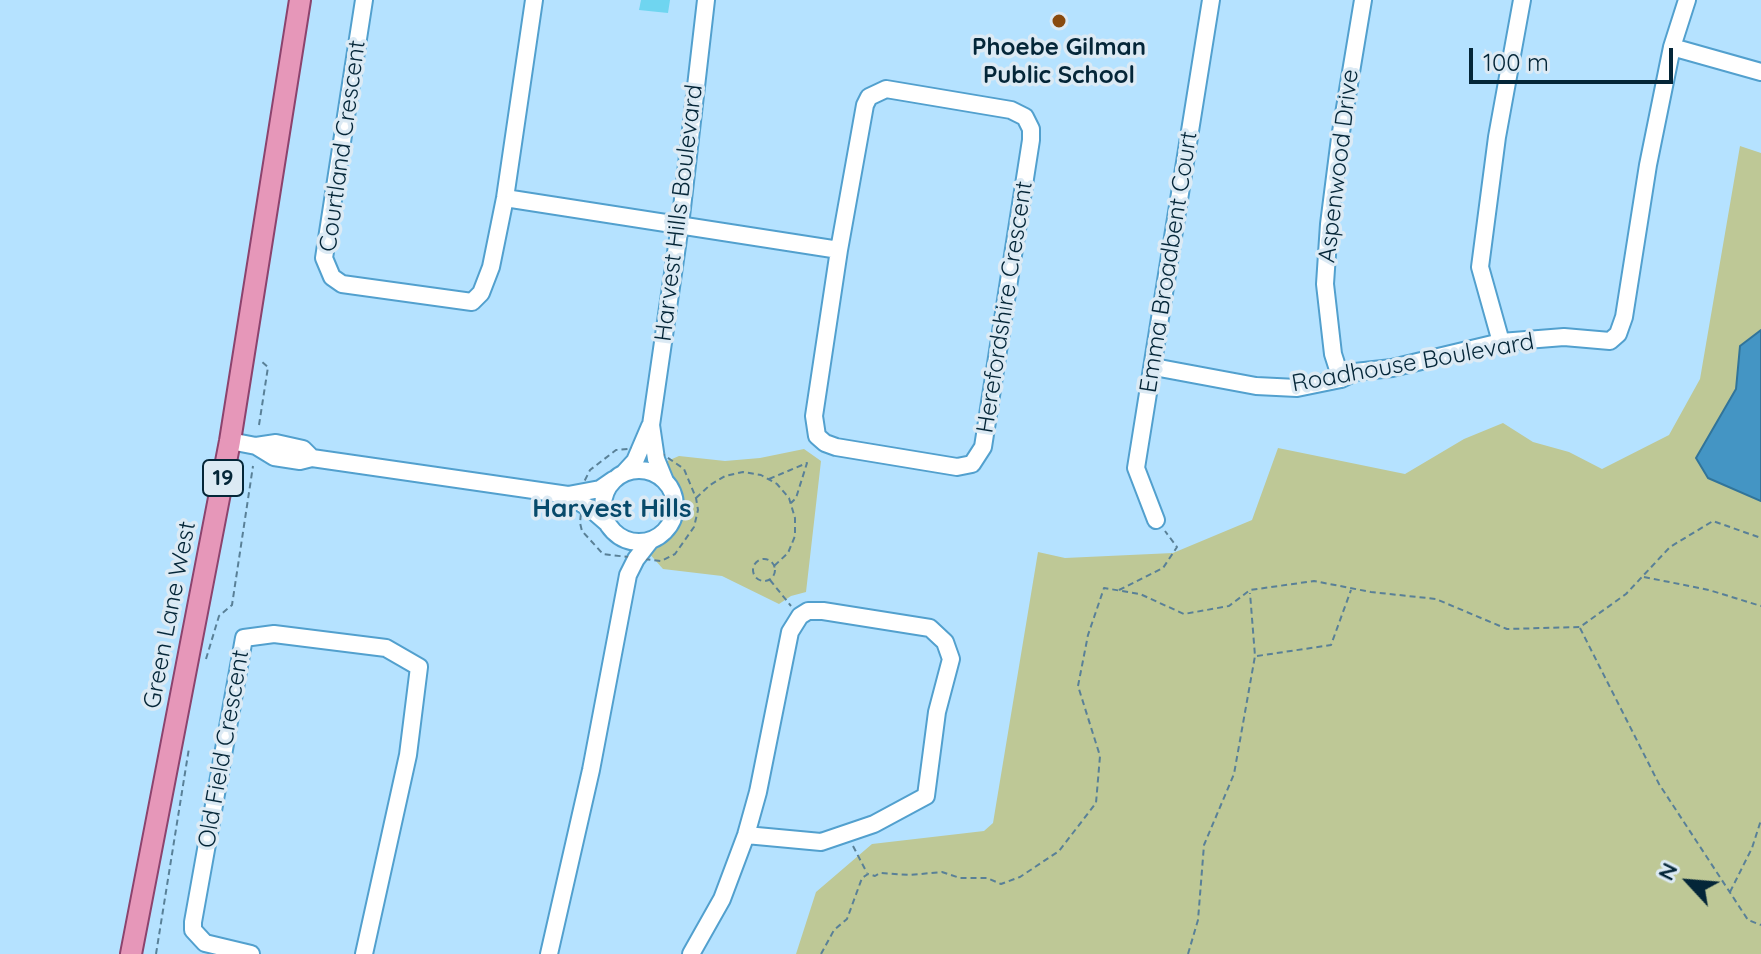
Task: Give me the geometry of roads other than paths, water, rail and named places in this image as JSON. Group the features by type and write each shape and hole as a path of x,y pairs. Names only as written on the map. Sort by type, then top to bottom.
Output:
{"main road":[{"name":"Green Lane West","path":"131,954 230,441 300,0"}],"street":[{"name":"Courtland Crescent","path":"364,0 324,258 332,277 342,284 472,302 481,293 491,267 505,198 534,0"},
{"name":"Harvest Hills Boulevard","path":"618,477 647,449 680,225 706,0"},
{"name":"Emma Broadbent Court","path":"1156,520 1136,468 1211,0"},
{"name":"Aspenwood Drive","path":"1341,379 1333,354 1325,284 1338,153 1363,0"},
{"path":"1501,342 1480,267 1493,167 1522,0"},
{"name":"Roadhouse Boulevard","path":"1154,367 1256,386 1297,388 1341,379 1355,372 1392,368 1501,342 1564,337 1610,341 1618,334 1624,317 1648,165 1672,47 1687,0"},
{"path":"1672,47 1761,72"},
{"name":"Herefordshire Crescent","path":"886,89 1011,110 1025,117 1031,129 1031,140 983,447 972,464 957,467 836,447 817,436 814,416 839,250 869,97 886,89"},
{"path":"505,198 839,250"},
{"path":"230,441 256,446 276,443 303,449 312,458 578,497 636,470 648,471 665,481"},
{"path":"629,558 661,534 674,516 672,491 647,449"},
{"path":"549,954 591,770 628,575 629,558 611,528 603,503 606,490 618,477"},
{"path":"578,497 625,540 650,541"},
{"path":"691,954 722,899 746,835 758,792 790,632 800,616 808,611 823,611 930,628 945,642 951,659 937,712 926,796 874,824 821,842 746,835"},
{"name":"Old Field Crescent","path":"251,954 205,943 193,930 193,922 244,638 274,634 386,648 419,667 408,755 364,954"}],"water":[{"path":"1761,330 1761,501 1708,478 1696,458 1736,389 1740,346"}],"place":[{"name":"Phoebe Gilman Public School","path":"1059,21"}],"district":[{"name":"Harvest Hills","path":"612,509"}]}
